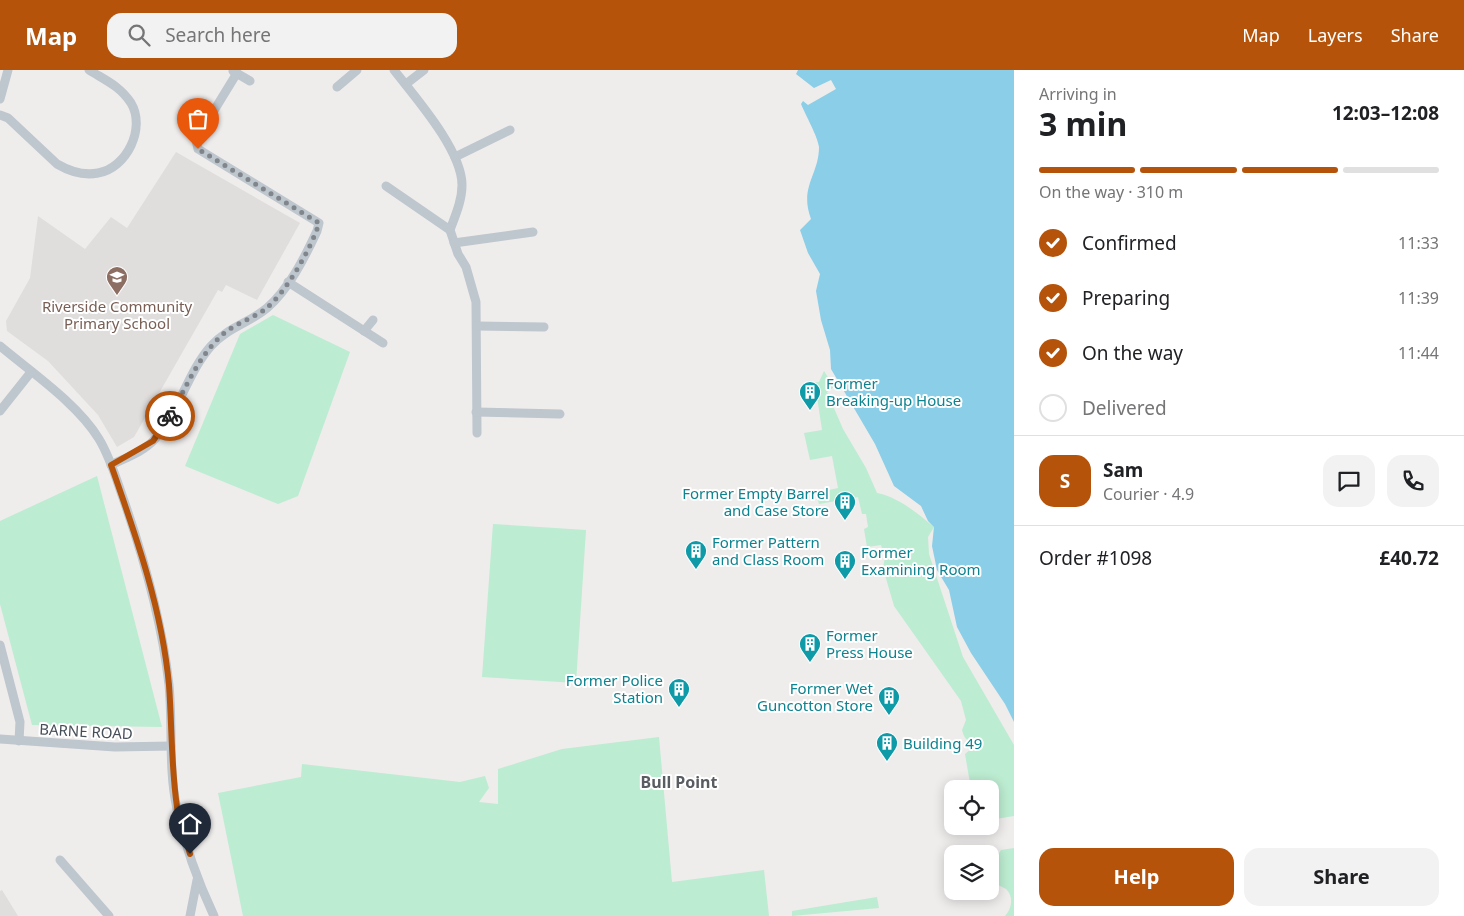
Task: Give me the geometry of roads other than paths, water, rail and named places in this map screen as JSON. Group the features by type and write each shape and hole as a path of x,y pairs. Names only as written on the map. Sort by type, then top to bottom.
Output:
{"street":[{"path":"0,99 8,70"},
{"path":"0,115 8,118 57,164 66,170 82,174 98,173 112,168 132,145 136,131 136,116 132,105 116,85 89,70"},
{"path":"336,87 357,70"},
{"path":"394,70 432,118 455,157 462,185 459,207 450,230"},
{"path":"406,84 424,70"},
{"path":"111,465 153,441 164,426 209,348 226,332 266,308 281,294 310,246 319,223 198,149 196,144 199,135 234,71 250,81"},
{"path":"455,157 510,130"},
{"path":"386,186 450,230 458,254 466,267 476,302 476,433"},
{"path":"454,243 533,232"},
{"path":"288,282 383,343"},
{"path":"364,332 373,320"},
{"path":"477,326 544,327"},
{"path":"0,346 76,410 98,438 111,465 138,540 158,623 169,685 171,746 177,808 197,879 214,916"},
{"path":"0,411 31,372"},
{"path":"476,412 560,414"},
{"path":"0,645 20,722 19,741"},
{"name":"BARNE ROAD","path":"0,739 115,747 171,746"},
{"path":"60,860 109,916"},
{"path":"190,916 197,879"}],"water":[{"path":"798,70 1014,70 1014,722 1005,704 971,653 957,627 949,590 937,570 932,546 934,527 928,521 921,506 894,486 875,444 831,369 830,350 821,320 816,291 820,274 808,253 800,230 811,219 807,198 819,147 801,104 803,101 808,105 836,89 831,80 814,88 796,74"}],"place":[{"name":"Riverside Community Primary School","path":"117,296"},
{"name":"Former Breaking-up House","path":"810,411"},
{"name":"Former Empty Barrel and Case Store","path":"845,521"},
{"name":"Former Pattern and Class Room","path":"696,570"},
{"name":"Former Examining Room","path":"845,580"},
{"name":"Former Press House","path":"810,663"},
{"name":"Former Police Station","path":"679,708"},
{"name":"Former Wet Guncotton Store","path":"889,716"},
{"name":"Building 49","path":"887,762"}],"district":[{"name":"Bull Point","path":"679,782"}]}
